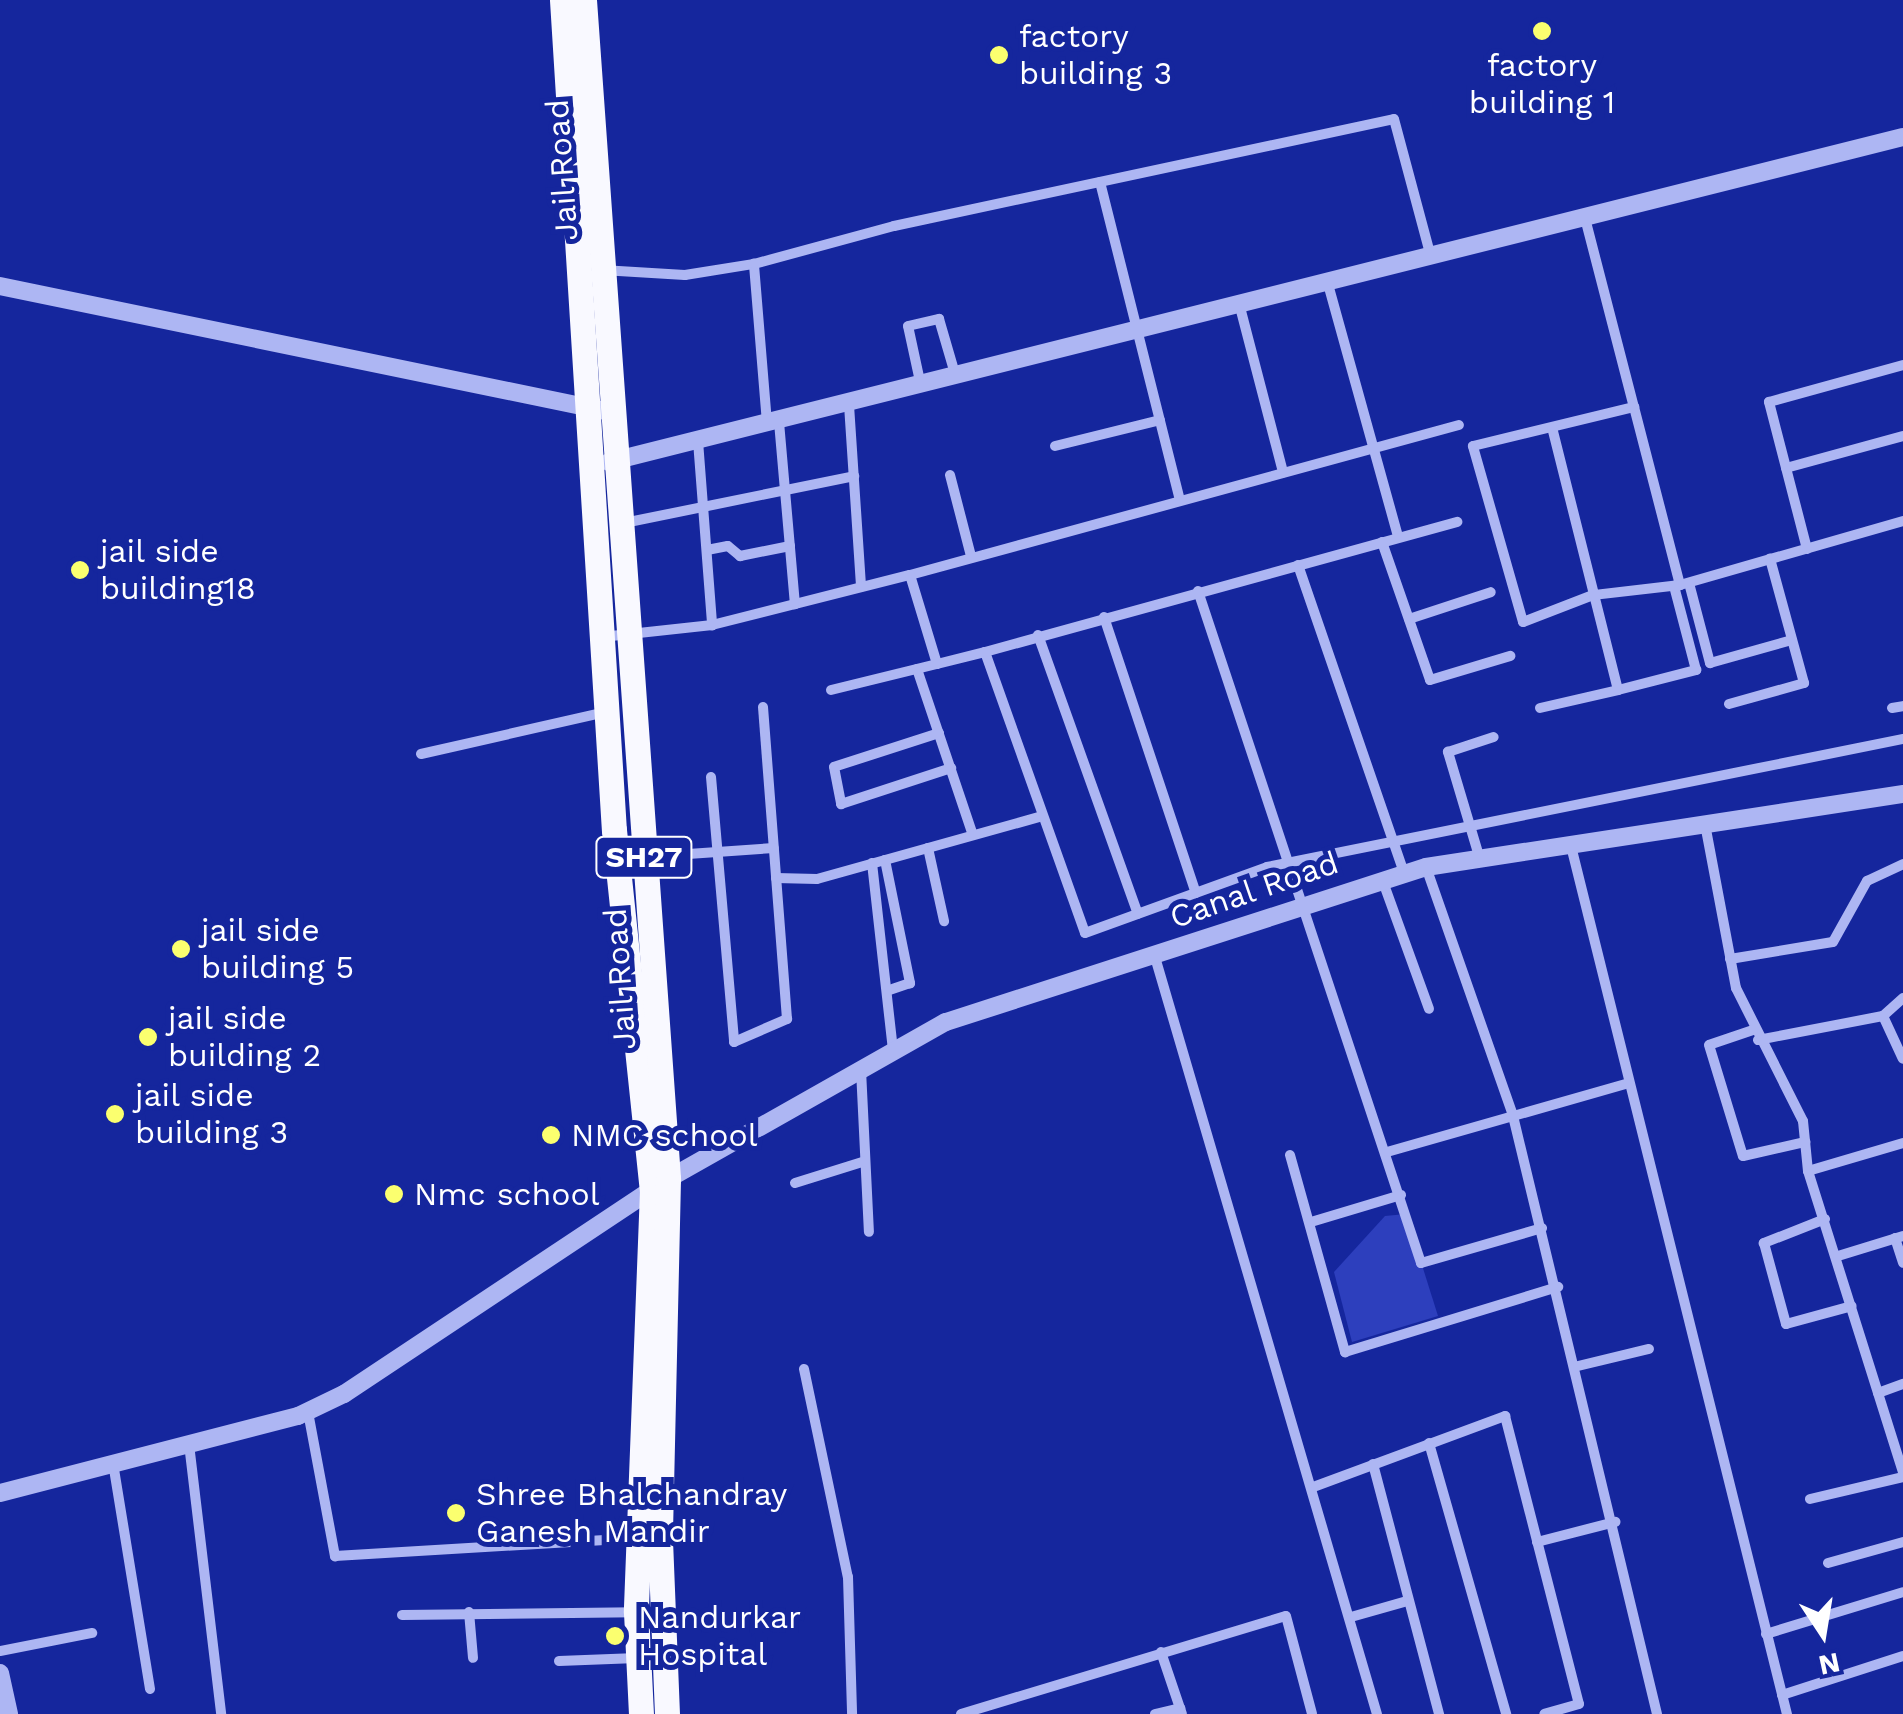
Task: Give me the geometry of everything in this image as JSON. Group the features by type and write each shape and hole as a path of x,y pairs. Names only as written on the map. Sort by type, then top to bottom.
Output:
{"main road":[{"path":"562,0 582,146 601,410"},
{"name":"Jail Road","path":"584,0 582,146 601,270 604,462 618,524 614,636 632,710 644,857 660,1184 660,1540 667,1714"},
{"path":"604,462 614,636 606,712 660,1184 636,1612 641,1714"}],"street":[{"path":"601,270 685,276 754,264 1100,182 1394,119 1431,258"},
{"path":"604,462 921,387 1903,137"},
{"path":"1100,182 1180,500"},
{"path":"1540,708 1696,670 1681,584 1586,218"},
{"path":"754,264 785,490 795,604"},
{"path":"1328,284 1398,538"},
{"path":"0,286 601,410"},
{"path":"1240,307 1282,472"},
{"path":"921,387 908,326 939,319 956,378"},
{"path":"1807,548 1769,402 1903,366"},
{"path":"849,405 861,587"},
{"path":"1634,408 1473,446 1523,622 1593,595 1681,584 1903,521"},
{"path":"1055,446 1160,420"},
{"path":"614,636 712,625 1459,425"},
{"path":"1552,428 1618,690"},
{"path":"1786,468 1903,436"},
{"path":"698,441 712,625"},
{"path":"950,475 971,556"},
{"path":"618,524 854,476"},
{"path":"831,690 986,652 1458,522"},
{"path":"1382,542 1430,680 1510,656"},
{"path":"707,550 728,546 740,556 790,546"},
{"path":"1729,704 1804,683 1770,559"},
{"path":"1298,564 1404,873"},
{"path":"910,575 937,664"},
{"path":"1681,584 1710,663 1792,640"},
{"path":"1198,591 1284,864 1401,1195 1421,1263 1542,1228"},
{"path":"1409,620 1491,592"},
{"path":"1104,617 1196,893"},
{"path":"1038,635 1138,914"},
{"path":"986,652 1039,817 1085,933 1284,864 1903,740"},
{"path":"917,668 974,835"},
{"path":"712,777 734,1042 787,1020 763,707"},
{"path":"422,754 606,712 632,710"},
{"path":"939,734 834,767 841,804 951,768"},
{"path":"1479,856 1448,752 1494,737"},
{"name":"Canal Road","path":"0,1494 308,1412 660,1184 946,1022 1155,956 1299,904 1426,867 1569,840 1903,794"},
{"path":"776,878 817,879 1039,817"},
{"path":"1705,824 1730,959 1756,1035 1794,1100 1808,1171 1901,1459 1903,1475 1810,1498"},
{"path":"1569,840 1626,1084 1787,1714"},
{"path":"644,857 774,848"},
{"path":"928,848 944,921"},
{"path":"885,860 910,983 886,992"},
{"path":"872,864 893,1051"},
{"path":"1730,959 1833,942 1867,880 1903,864"},
{"path":"1426,867 1512,1116 1578,1366 1657,1714"},
{"path":"1382,879 1429,1009"},
{"path":"1155,956 1316,1486 1377,1714"},
{"path":"1805,1142 1743,1156 1709,1044 1882,1016 1903,998"},
{"path":"1882,1016 1903,1059"},
{"path":"861,1069 868,1232"},
{"path":"1386,1152 1626,1084"},
{"path":"1808,1171 1903,1143"},
{"path":"1290,1155 1345,1352 1558,1288"},
{"path":"795,1183 865,1161"},
{"path":"1311,1222 1401,1195"},
{"path":"1825,1219 1764,1243 1786,1324 1852,1306"},
{"path":"1838,1256 1899,1237 1903,1263"},
{"path":"1578,1366 1649,1349"},
{"path":"804,1368 848,1577 852,1714"},
{"path":"1878,1393 1903,1384"},
{"path":"308,1412 335,1556 639,1538"},
{"path":"1316,1486 1505,1416 1579,1704 1551,1713"},
{"path":"1430,1443 1506,1714"},
{"path":"189,1444 221,1714"},
{"path":"112,1463 150,1689"},
{"path":"1373,1464 1439,1714"},
{"path":"1538,1542 1615,1522"},
{"path":"1828,1563 1903,1542"},
{"path":"1766,1634 1903,1592"},
{"path":"1351,1617 1407,1601"},
{"path":"469,1612 473,1658"},
{"path":"402,1615 636,1612"},
{"path":"960,1714 1286,1616 1312,1714"},
{"path":"0,1650 92,1633"},
{"path":"1155,1714 1181,1711 1161,1652"},
{"path":"1782,1696 1903,1656"},
{"path":"559,1661 638,1658"},
{"path":"0,1677 8,1714"}],"shaded area":[{"path":"1406,1214 1438,1316 1352,1342 1334,1272 1385,1216"}],"place":[{"name":"factory building 1","path":"1542,31"},
{"name":"factory building 3","path":"999,55"},
{"name":"jail side building18","path":"80,570"},
{"name":"jail side building 5","path":"181,949"},
{"name":"jail side building 2","path":"148,1037"},
{"name":"jail side building 3","path":"115,1114"},
{"name":"NMC school","path":"551,1135"},
{"name":"Nmc school","path":"394,1194"},
{"name":"Shree Bhalchandray Ganesh Mandir","path":"456,1513"},
{"name":"Nandurkar Hospital","path":"615,1636"}]}
